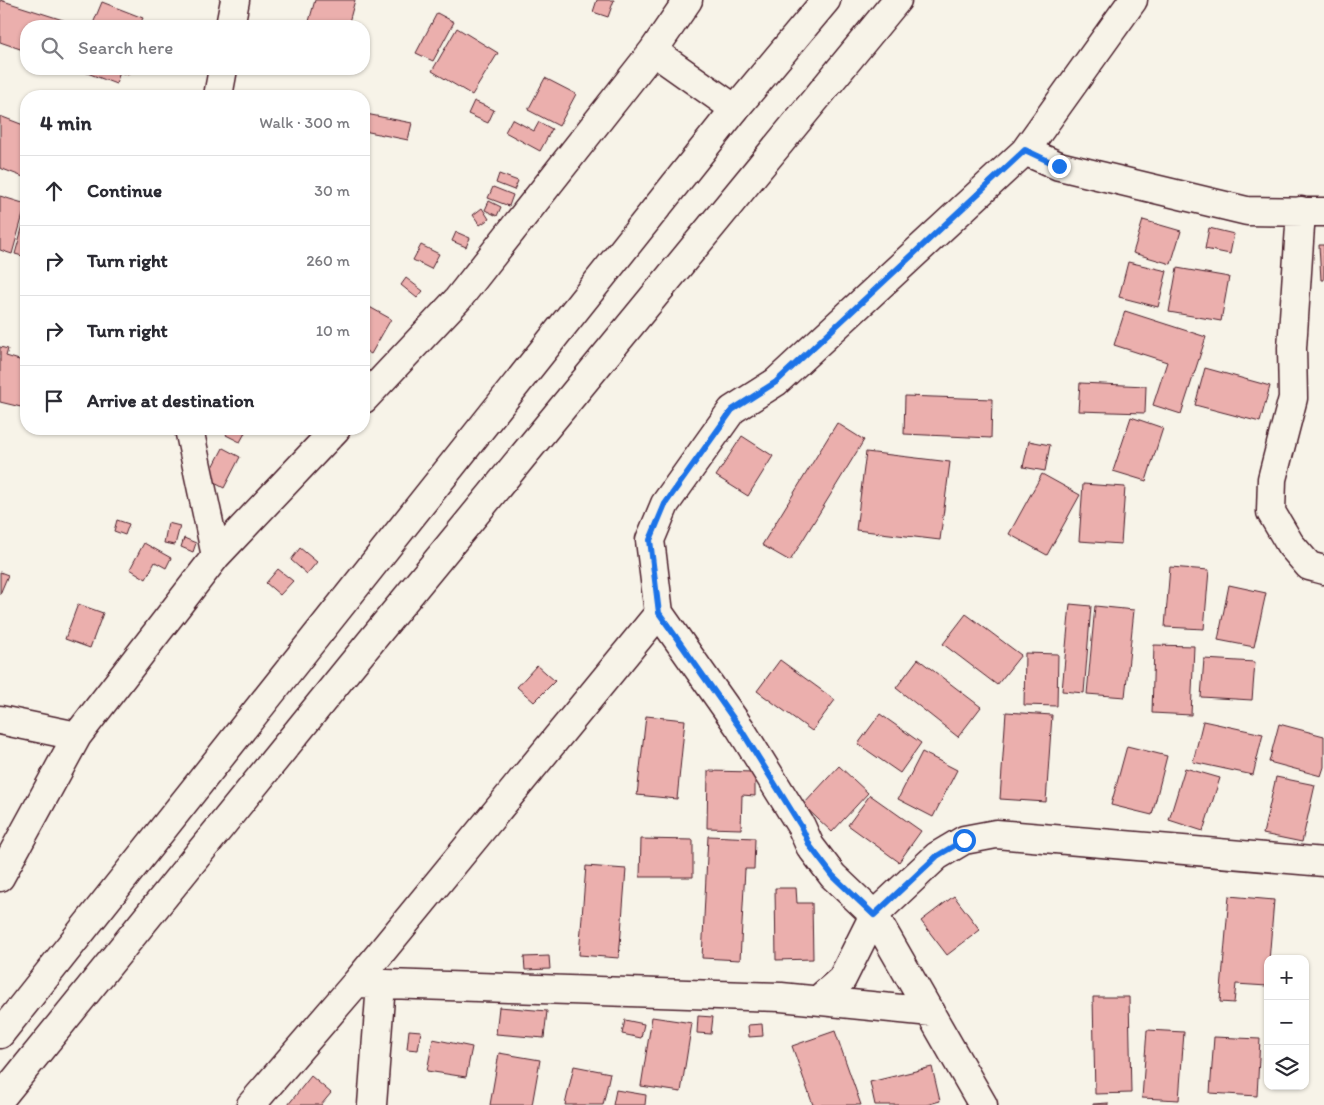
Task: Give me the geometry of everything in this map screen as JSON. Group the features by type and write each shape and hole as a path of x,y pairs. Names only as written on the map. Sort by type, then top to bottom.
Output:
{"main road":[{"path":"231,20 235,0"},
{"path":"370,393 458,300 653,51 688,0"},
{"path":"0,1034 735,110 826,0"},
{"path":"0,1099 355,661 897,0"},
{"path":"983,1105 874,915 833,876 810,846 801,826 740,728 659,613 650,540 665,504 732,410 776,382 1025,150 1133,0"},
{"path":"653,51 735,110"},
{"path":"219,90 222,75"},
{"path":"1025,150 1059,166 1247,211 1313,211 1292,348 1293,398 1272,479 1272,512 1290,544 1309,566 1324,570"},
{"path":"190,435 216,556"},
{"path":"0,877 77,736 216,556 330,435"},
{"path":"251,1105 368,984 659,613"},
{"path":"0,720 77,736"},
{"path":"818,1000 842,980 874,915 937,856 964,840 996,834 1324,862"},
{"path":"368,984 781,997 931,1012"},
{"path":"368,984 372,1105"}],"building":[{"path":"0,0 63,20 20,20 20,49 0,42"},
{"path":"315,0 355,0 350,20 309,20"},
{"path":"597,0 614,0 608,17 593,12"},
{"path":"102,2 143,18 142,20 94,20"},
{"path":"437,13 454,22 433,61 416,53"},
{"path":"457,28 498,53 472,95 432,71"},
{"path":"93,75 119,75 116,84"},
{"path":"545,78 576,94 559,126 528,110"},
{"path":"474,101 494,110 488,123 468,114"},
{"path":"370,115 412,123 408,140 370,132"},
{"path":"0,116 20,124 20,176 0,168"},
{"path":"512,119 534,131 539,122 552,129 540,151 505,132"},
{"path":"499,174 518,181 514,190 496,183"},
{"path":"493,187 513,195 509,206 488,198"},
{"path":"0,196 20,202 20,225 12,254 0,250"},
{"path":"489,201 501,207 497,216 485,210"},
{"path":"482,208 489,219 480,225 473,215"},
{"path":"1143,220 1181,231 1171,264 1133,253"},
{"path":"1209,228 1234,234 1230,254 1205,249"},
{"path":"456,232 470,238 466,247 452,241"},
{"path":"20,236 20,255 15,254"},
{"path":"421,245 439,254 431,269 413,260"},
{"path":"1319,245 1324,245 1324,280 1321,280"},
{"path":"1128,262 1167,271 1158,307 1119,297"},
{"path":"1177,268 1229,277 1221,321 1169,312"},
{"path":"406,278 423,291 417,298 401,285"},
{"path":"370,307 391,319 370,353"},
{"path":"1125,311 1206,337 1181,414 1153,405 1167,362 1114,345"},
{"path":"0,347 8,349 6,356 20,360 20,407 0,402"},
{"path":"1205,368 1270,386 1260,422 1195,405"},
{"path":"1080,383 1146,386 1145,413 1078,411"},
{"path":"905,396 992,399 991,438 904,434"},
{"path":"1131,417 1163,428 1146,481 1113,471"},
{"path":"837,423 864,440 790,561 762,545"},
{"path":"226,435 244,435 240,442"},
{"path":"742,436 773,456 748,496 716,476"},
{"path":"1029,441 1050,445 1045,471 1023,467"},
{"path":"223,448 240,457 224,488 207,479"},
{"path":"866,452 950,462 940,540 856,530"},
{"path":"1042,474 1080,495 1047,555 1009,534"},
{"path":"1083,484 1125,487 1121,544 1079,541"},
{"path":"117,520 129,524 125,535 114,531"},
{"path":"168,523 180,526 175,545 164,543"},
{"path":"184,538 196,543 193,552 181,547"},
{"path":"144,543 171,558 166,568 155,562 146,579 130,569"},
{"path":"300,548 317,562 307,574 291,560"},
{"path":"1170,567 1209,570 1204,629 1165,627"},
{"path":"278,569 293,581 280,595 266,583"},
{"path":"0,572 8,575 0,594"},
{"path":"1229,585 1266,593 1254,647 1218,640"},
{"path":"78,604 103,613 90,648 65,639"},
{"path":"1070,604 1091,606 1084,693 1062,691"},
{"path":"1095,606 1134,610 1125,697 1087,694"},
{"path":"966,614 1021,655 997,685 943,644"},
{"path":"1154,645 1194,646 1191,715 1152,713"},
{"path":"1025,653 1058,654 1057,706 1024,705"},
{"path":"918,659 981,707 958,737 896,688"},
{"path":"1204,659 1255,662 1252,700 1201,697"},
{"path":"780,660 835,700 812,731 757,691"},
{"path":"537,665 555,681 534,702 517,687"},
{"path":"1006,712 1052,715 1046,802 1000,799"},
{"path":"880,714 921,743 900,773 858,744"},
{"path":"646,716 685,720 677,799 637,795"},
{"path":"1203,721 1263,734 1253,775 1193,762"},
{"path":"1279,724 1324,736 1324,767 1321,776 1269,762"},
{"path":"1127,746 1167,756 1152,815 1111,805"},
{"path":"922,752 957,770 933,817 898,799"},
{"path":"839,766 868,793 832,832 803,805"},
{"path":"1185,768 1220,778 1203,831 1169,820"},
{"path":"708,771 755,772 755,796 742,795 741,829 707,828"},
{"path":"1276,777 1315,785 1302,842 1263,834"},
{"path":"870,795 921,831 899,862 848,825"},
{"path":"708,836 755,838 754,869 745,869 740,960 702,958"},
{"path":"641,839 693,840 693,877 640,877"},
{"path":"586,866 626,869 619,958 579,955"},
{"path":"775,888 796,888 797,903 812,903 813,959 776,960"},
{"path":"954,896 980,930 947,955 921,921"},
{"path":"1229,896 1274,900 1270,955 1264,955 1264,986 1236,984 1234,1003 1220,1002"},
{"path":"549,956 550,969 525,970 524,957"},
{"path":"1093,997 1129,997 1131,1093 1095,1094"},
{"path":"499,1007 547,1011 544,1038 496,1034"},
{"path":"698,1016 713,1017 711,1034 697,1033"},
{"path":"652,1017 692,1023 681,1092 641,1086"},
{"path":"625,1020 644,1024 641,1038 622,1034"},
{"path":"762,1024 763,1036 749,1037 748,1025"},
{"path":"409,1030 421,1031 418,1050 407,1049"},
{"path":"1147,1030 1184,1032 1179,1100 1142,1098"},
{"path":"835,1031 861,1105 813,1105 792,1046"},
{"path":"1214,1037 1260,1039 1257,1096 1210,1093"},
{"path":"433,1039 472,1047 466,1077 427,1071"},
{"path":"499,1053 540,1060 532,1105 490,1105"},
{"path":"574,1066 610,1073 603,1105 565,1105"},
{"path":"932,1067 940,1101 926,1105 875,1105 870,1082"},
{"path":"311,1076 331,1093 321,1105 288,1105"},
{"path":"616,1090 646,1095 645,1105 613,1105"},
{"path":"1108,1103 1108,1105 1093,1105 1093,1104"}],"route":[{"path":"964,840 937,856 874,915 833,876 810,846 801,826 768,776 740,728 659,613 650,540 665,504 732,410 776,382 1025,150 1059,166"}]}
